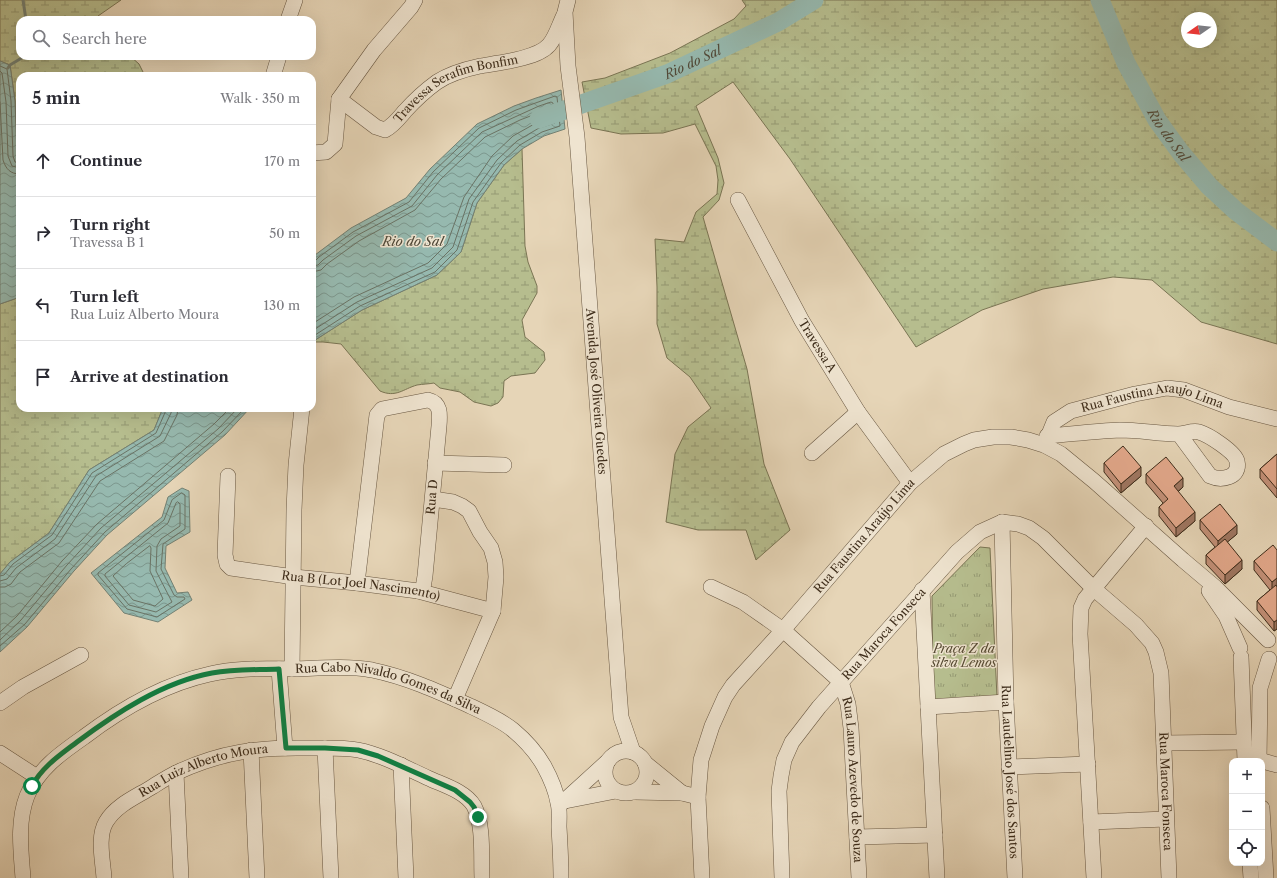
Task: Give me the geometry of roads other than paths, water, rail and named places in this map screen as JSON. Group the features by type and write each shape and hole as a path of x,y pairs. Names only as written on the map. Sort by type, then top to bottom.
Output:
{"street":[{"path":"289,16 295,0"},
{"path":"316,153 326,152 335,144 339,99 374,50 416,0"},
{"name":"Travessa Serafim Bonfim","path":"339,99 376,128 385,130 393,125 406,110 437,82 458,73 516,59 540,52 545,49 555,35 566,6"},
{"name":"Avenida José Oliveira Guedes","path":"566,6 568,66 577,137 621,717 633,752"},
{"path":"274,72 278,60"},
{"name":"Travessa A","path":"738,200 802,321 858,412 910,484"},
{"name":"Rua Faustina Araujo Lima","path":"1046,440 1054,422 1071,411 1135,394 1167,388 1184,390 1229,407 1277,419"},
{"name":"Rua D","path":"357,583 378,413 382,409 424,400 434,402 438,408 440,415 440,426 435,463 425,576 423,588 418,591"},
{"path":"286,748 285,669 294,577 295,495 302,412"},
{"path":"812,453 858,412"},
{"path":"1046,440 1120,430 1179,434"},
{"name":"Rua Faustina Araújo Lima","path":"702,878 698,797 701,760 719,709 733,685 910,484 944,454 974,440 1000,436 1028,440 1046,440 1215,587 1271,651"},
{"path":"435,463 504,465"},
{"name":"Rua B (Lot Joel Nascimento)","path":"228,476 225,555 228,566 234,569 294,577 418,591 493,611"},
{"path":"433,499 452,502 467,509 471,513 480,532 489,545 494,558 495,569 493,611 455,699"},
{"name":"Rua Maroca Fonseca","path":"782,878 779,791 784,760 792,742 841,682 922,590 970,540 980,532 1002,522 1023,525 1036,532 1093,588 1136,625 1152,643 1156,652 1161,673 1169,878"},
{"name":"Rua Laudelino José dos Santos","path":"1002,522 1006,702 1015,878"},
{"path":"1094,878 1080,620 1081,608 1085,599 1093,588 1146,526"},
{"name":"Rua Faustina Araújo Lima","path":"1183,560 1221,608 1232,628 1241,653"},
{"path":"712,587 736,598 783,630 841,682"},
{"path":"922,590 937,878"},
{"path":"1253,758 1244,742 1241,653 1244,639 1254,634 1264,636 1271,651 1260,688 1255,758"},
{"path":"1241,653 1249,665 1254,666 1265,663 1271,651"},
{"path":"0,703 24,687 81,655"},
{"name":"Rua Cabo Nivaldo Gomes da Silva","path":"23,878 20,838 23,813 27,797 37,777 47,765 97,727 150,696 178,683 211,673 238,670 340,668 370,670 398,676 483,712 512,729 527,742 544,766 561,802 561,878"},
{"name":"Rua Lauro Azevedo de Souza","path":"841,682 848,704 851,728 859,878"},
{"path":"928,707 1006,702"},
{"name":"Avenida José Oliveira Guedes","path":"611,758 621,717"},
{"path":"1164,743 1244,742"},
{"path":"325,748 330,878"},
{"name":"Rua Luiz Alberto Moura","path":"104,878 102,833 106,822 114,812 123,805 176,772 211,759 251,750 325,748 358,750 378,756 455,790 470,802 478,817 482,878"},
{"path":"251,750 257,878"},
{"path":"561,802 611,758 619,752 626,751 633,752 639,756 645,763 682,793"},
{"path":"0,754 37,777"},
{"path":"611,758 605,774 607,781 616,791 622,793 629,794 641,788 647,776 645,763"},
{"path":"1265,763 1277,765"},
{"path":"1010,768 1088,764"},
{"path":"401,766 406,878"},
{"path":"176,772 181,878"},
{"path":"561,802 616,791"},
{"path":"635,792 682,793 698,797"},
{"path":"1091,822 1166,819"},
{"path":"1263,830 1266,878"},
{"path":"857,837 935,835"},
{"path":"1250,866 1251,878"}],"water":[{"path":"0,61 10,65 15,101 16,298 0,304"},
{"name":"Rio do Sal","path":"561,90 565,129 544,136 522,149 504,165 477,203 461,252 437,275 362,310 316,339 316,254 351,228 406,198 430,169 477,124 514,106"},
{"path":"161,412 246,412 225,435 107,535 74,571 27,627 0,652 0,574 10,562 49,533 89,470 154,430"},
{"path":"182,488 189,491 190,532 166,546 165,568 177,593 188,592 192,600 158,622 124,613 91,573 162,517 168,497"}],"waterway":[{"path":"23,0 25,16"},
{"name":"Rio do Sal","path":"539,119 667,74 778,22 814,0"},
{"name":"Rio do Sal","path":"1100,0 1126,63 1157,120 1181,153 1209,186 1236,211 1277,242"},
{"path":"8,68 18,60"}],"park label":[{"name":"Praça Z da silva Lemos","path":"964,656"}]}
